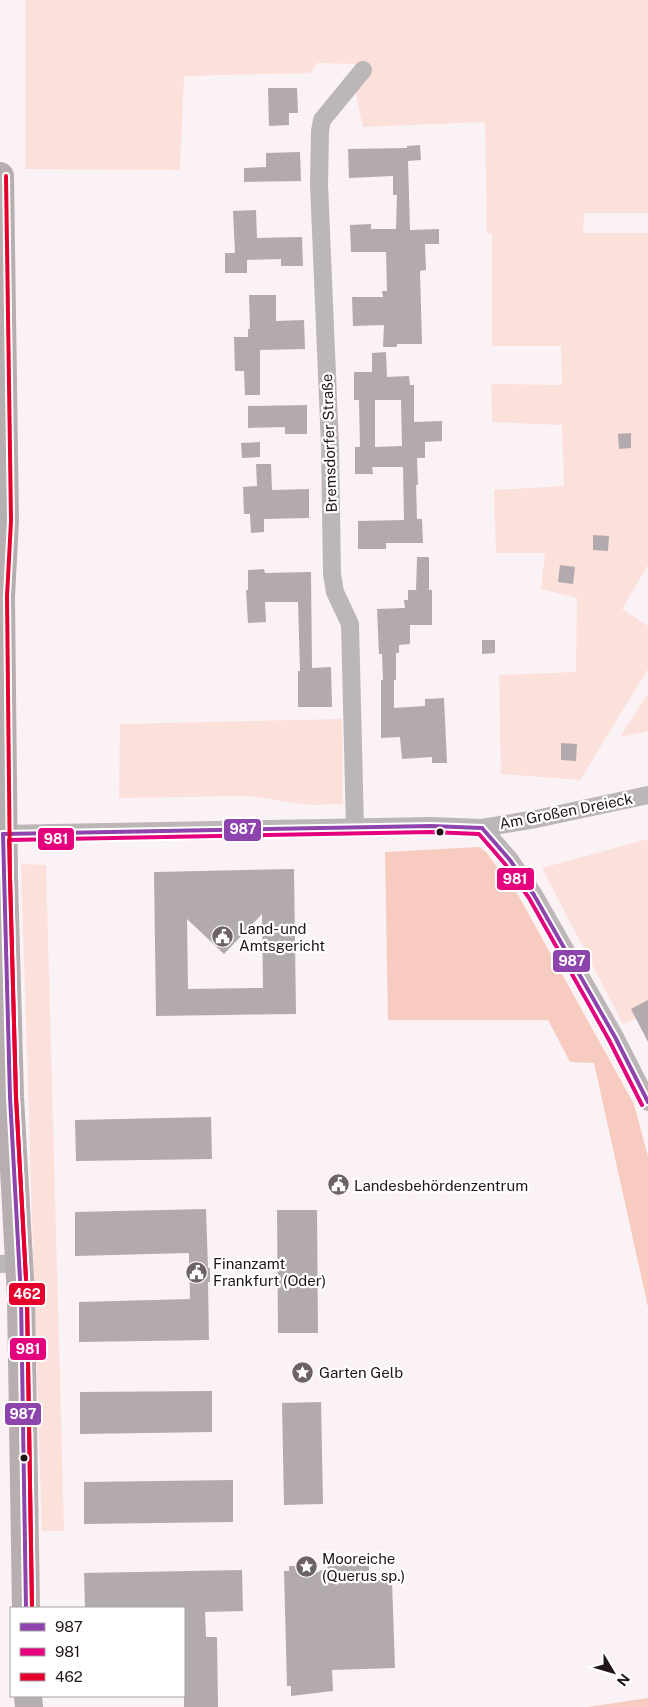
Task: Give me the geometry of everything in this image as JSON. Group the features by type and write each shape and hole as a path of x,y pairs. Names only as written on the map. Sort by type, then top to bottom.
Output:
{"main road":[{"path":"0,176 6,521 1,596 2,834 10,1097 9,1263 21,1307 26,1607"}],"street":[{"name":"Bremsdorfer Straße","path":"356,828 350,624 335,592 332,574 328,408 319,184 322,120 363,70"},
{"name":"Am Großen Dreieck","path":"2,834 431,826 482,828 536,819 648,795"},
{"path":"482,828 510,860 534,895 615,1036 648,1102"}],"shaded area":[{"path":"25,0 648,0 648,213 584,213 583,233 648,233 648,565 622,609 648,626 648,669 580,780 501,774 499,675 576,672 577,598 541,589 545,553 496,553 494,490 564,486 562,425 492,422 491,384 562,385 561,346 492,346 492,234 487,233 485,122 363,127 355,90 362,64 317,63 310,73 184,76 180,170 25,169"},
{"path":"648,694 648,731 620,737"},
{"path":"342,719 343,804 310,805 248,796 119,798 120,724"},
{"path":"648,839 648,1014 623,1024 542,868"},
{"path":"479,847 486,852 518,895 634,1104 648,1157 648,1307 594,1063 570,1062 548,1020 388,1020 385,852"},
{"path":"21,864 46,865 64,1531 42,1531"},
{"path":"648,1698 648,1707 588,1707"}],"building":[{"path":"268,88 297,88 298,113 289,113 289,125 269,126"},
{"path":"420,145 421,160 408,161 410,230 439,229 439,244 425,244 426,270 420,271 422,344 397,344 397,347 383,347 384,325 353,326 352,297 383,297 382,291 387,291 386,252 351,252 350,225 371,224 371,229 396,229 397,195 393,195 393,176 349,178 348,149 407,148 407,146"},
{"path":"300,152 301,181 244,182 244,168 266,167 266,153"},
{"path":"256,210 257,238 302,237 303,266 281,266 281,259 247,260 247,273 225,273 225,253 235,253 233,211"},
{"path":"249,295 276,295 276,321 304,320 305,349 260,350 260,395 245,395 244,371 235,371 234,337 248,337 248,329 250,329"},
{"path":"386,352 387,377 409,376 410,385 414,385 414,422 442,421 442,441 425,442 425,458 417,458 417,519 422,519 423,543 386,543 386,549 358,549 358,521 404,520 403,467 372,467 373,474 355,474 355,447 360,447 359,400 354,400 354,372 372,372 372,353","holes":["375,400 401,400 402,446 375,447"]},
{"path":"307,405 307,434 285,434 285,427 248,428 248,406"},
{"path":"631,433 631,448 619,449 618,434"},
{"path":"260,442 260,457 242,458 241,443"},
{"path":"256,464 271,464 272,490 309,489 309,518 264,519 264,532 251,533 250,514 244,514 243,487 257,486"},
{"path":"593,535 609,536 608,551 593,550"},
{"path":"417,557 429,557 429,590 432,590 432,625 410,625 410,644 399,645 399,653 396,653 396,680 383,680 382,654 379,654 377,609 405,608 404,600 408,600 408,590 416,590"},
{"path":"560,565 575,567 573,584 558,582"},
{"path":"264,569 265,573 311,572 312,668 331,667 332,707 298,707 298,671 300,671 298,602 265,602 266,622 248,623 246,590 248,590 248,570"},
{"path":"482,640 495,640 495,653 482,654"},
{"path":"381,680 394,680 394,708 425,706 425,699 444,698 447,763 432,763 432,757 402,759 400,737 381,738"},
{"path":"561,743 577,744 576,761 561,760"},
{"name":"Land- und Amtsgericht","path":"294,869 296,1014 156,1016 154,872","holes":["262,914 263,988 188,989 187,919 224,954"]},
{"path":"648,1000 648,1042 631,1009"},
{"path":"211,1117 212,1159 76,1161 75,1120"},
{"path":"206,1209 208,1268 210,1268 210,1282 208,1282 209,1340 79,1342 79,1302 190,1299 189,1253 75,1256 75,1212"},
{"path":"277,1210 317,1210 318,1333 278,1333"},
{"path":"212,1391 212,1432 80,1434 80,1392"},
{"path":"321,1402 323,1504 284,1505 282,1403"},
{"path":"233,1480 233,1522 84,1524 84,1482"},
{"path":"346,1558 348,1560 369,1559 369,1580 392,1581 395,1668 332,1670 333,1691 291,1696 291,1686 287,1686 284,1571 289,1571 289,1566 310,1566 310,1576"},
{"path":"242,1570 243,1611 205,1612 206,1637 217,1637 218,1707 184,1707 185,1607 85,1607 84,1573"}],"transit line":[{"name":"462","path":"6,176 11,521 7,596 10,878 16,1097 27,1297 32,1607"},
{"name":"987","path":"3,834 431,826 482,828"},
{"name":"987","path":"482,828 510,860 534,895 615,1037 648,1102"},
{"name":"981","path":"32,1607 27,1297 16,1097 9,840 431,832 479,834 505,864 529,898 609,1040 642,1105"},
{"name":"987","path":"3,834 10,1097 21,1297 26,1607"}],"place":[{"name":"Land- und Amtsgericht","path":"223,937"},
{"name":"Landesbehördenzentrum","path":"338,1185"},
{"name":"Finanzamt Frankfurt (Oder)","path":"197,1272"},
{"name":"Garten Gelb","path":"303,1372"},
{"name":"Mooreiche (Querus sp.)","path":"306,1567"}]}
